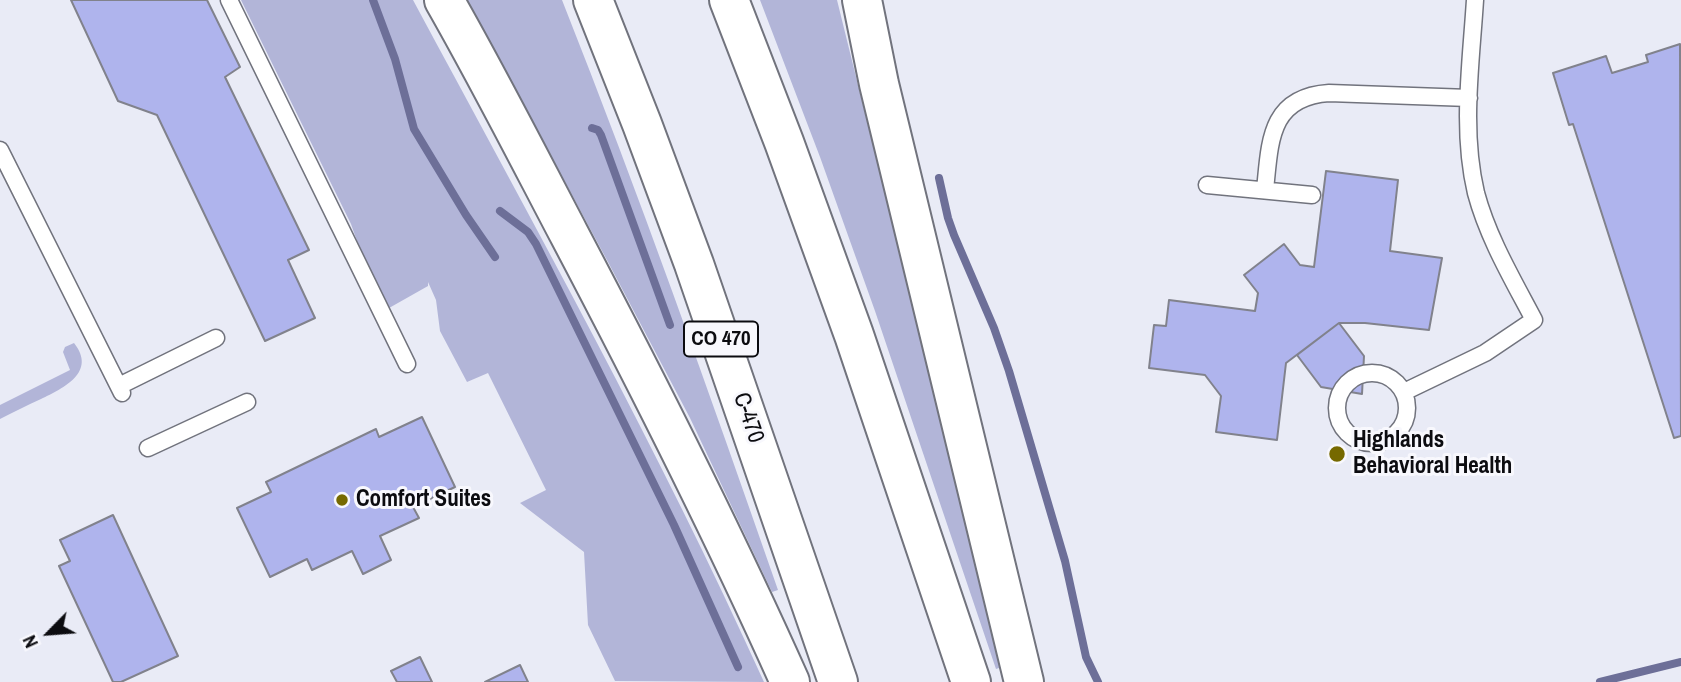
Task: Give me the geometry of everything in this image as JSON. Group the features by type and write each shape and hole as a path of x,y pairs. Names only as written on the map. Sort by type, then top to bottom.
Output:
{"highway":[{"path":"444,0 527,153 679,446 790,682"},
{"name":"C-470","path":"593,0 694,264 838,682"},
{"path":"729,0 784,142 853,335 971,682"},
{"path":"862,0 878,84 1024,682"}],"lane":[{"path":"229,0 407,364"},
{"path":"1404,392 1485,354 1534,320 1492,236 1479,202 1469,145 1475,0"},
{"path":"1265,190 1273,132 1278,120 1286,108 1305,97 1329,93 1469,98"},
{"path":"2,158 121,389 216,338"},
{"path":"1207,185 1312,195"},
{"path":"1361,374 1382,374 1395,380 1404,392 1408,405 1406,419 1399,431 1388,440 1375,443 1355,439 1339,419 1337,405 1341,391 1361,374"},
{"path":"148,448 247,402"}],"shaded area":[{"path":"241,0 413,0 639,423 764,682 615,681 588,625 584,552 520,503 546,490 488,373 467,382 440,331 436,300 428,282 428,286 382,312 351,224"},
{"path":"467,0 562,0 619,146 778,590 772,592 690,418"},
{"path":"760,0 837,0 1002,667 996,669 875,311"},
{"path":"74,343 82,362 75,378 59,390 0,419 0,405 70,370 63,352 65,347"}],"building":[{"path":"71,0 207,0 240,67 225,77 309,250 288,260 315,318 265,341 157,115 118,101"},
{"path":"1680,44 1681,436 1674,438 1573,124 1569,125 1553,73 1606,56 1612,73 1648,62 1646,55"},
{"path":"1326,171 1398,180 1390,251 1442,258 1429,330 1339,323 1286,363 1277,440 1216,432 1221,396 1205,375 1149,368 1154,325 1166,326 1169,300 1255,311 1258,293 1244,275 1284,244 1300,265 1314,267"},
{"path":"1339,323 1364,356 1362,394 1321,387 1297,355"},
{"name":"Comfort Suites","path":"422,417 455,487 413,507 419,518 380,536 391,560 363,574 352,551 312,570 307,559 270,577 237,508 271,492 266,482 376,429 379,437"},
{"path":"113,515 178,656 121,682 113,682 59,566 70,561 60,540"},
{"path":"420,657 432,682 397,682 391,671"},
{"path":"520,665 528,682 485,682"}],"waterway":[{"path":"373,0 395,59 414,129 495,257"},
{"path":"592,128 598,130 601,135 670,325"},
{"path":"939,178 954,235 994,328 1009,371 1065,561 1086,657 1098,682"},
{"path":"500,211 528,232 536,244 674,525 738,667"},
{"path":"1600,682 1681,662"}],"place":[{"name":"Highlands Behavioral Health","path":"1337,454"},
{"name":"Comfort Suites","path":"342,500"}]}
